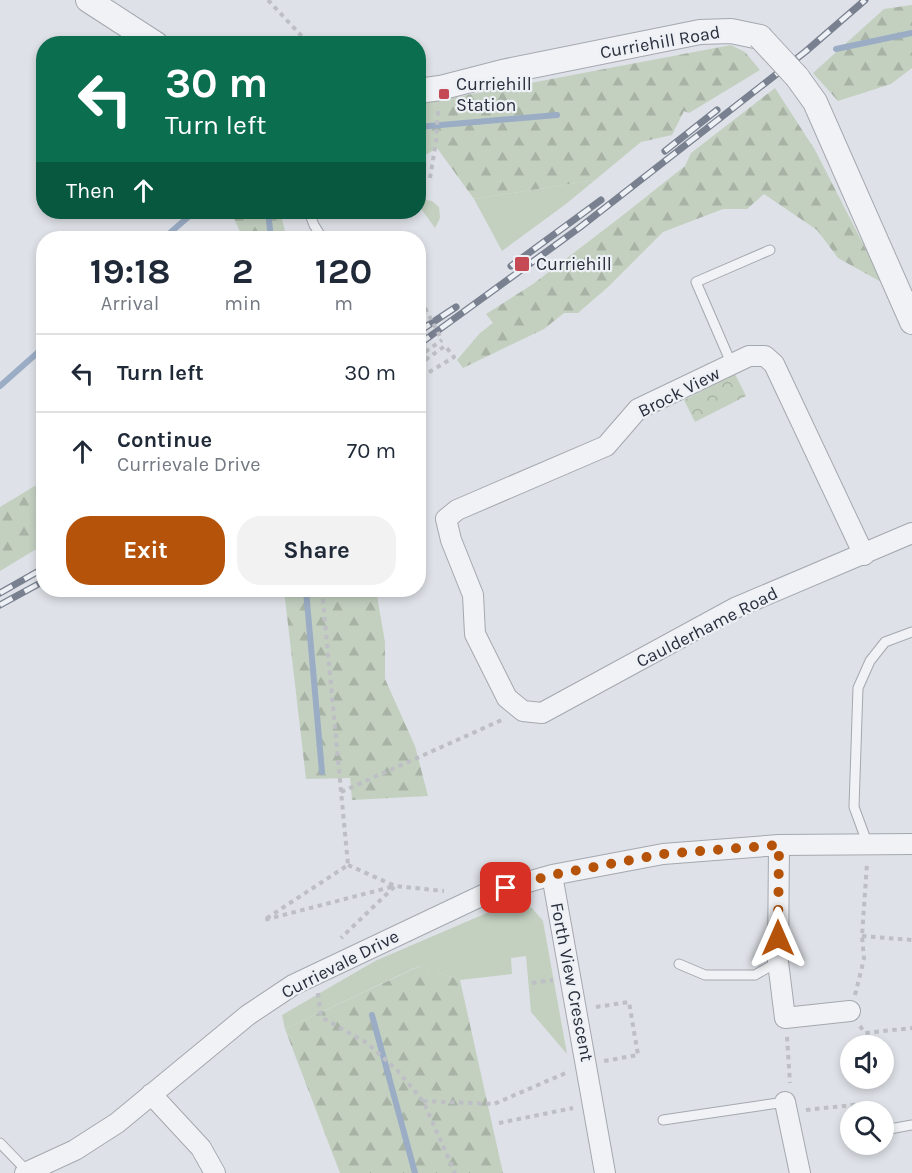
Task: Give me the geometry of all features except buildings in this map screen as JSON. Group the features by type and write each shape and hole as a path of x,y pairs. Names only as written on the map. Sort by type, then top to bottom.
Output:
{"street":[{"path":"88,0 144,36"},
{"name":"Curriehill Road","path":"426,90 502,72 700,32 730,31 760,37 797,77 815,102 912,322"},
{"name":"Brock View","path":"523,711 507,698 476,634 473,595 451,540 446,519 458,510 606,446 638,409 749,356 765,356 774,364 864,555"},
{"name":"Caulderhame Road","path":"523,711 542,713 735,609 912,533"},
{"path":"552,875 663,854 779,845 912,844"},
{"path":"779,845 778,962 785,1018 850,1011"},
{"name":"Currievale Drive","path":"27,1173 75,1150 117,1123 248,1015 293,985 483,895 552,875"},
{"name":"Forth View Crescent","path":"552,875 605,1173"},
{"path":"151,1094 201,1148 214,1173"},
{"path":"786,1107 800,1173"}],"lane":[{"path":"732,365 696,282 770,250"},
{"path":"868,845 854,807 858,688 870,661 885,642 912,632"},
{"path":"679,964 705,975 755,975 778,962"},
{"path":"663,1120 786,1107"},
{"path":"894,1128 912,1125"},
{"path":"0,1143 27,1173"}],"path":[{"path":"268,0 302,36"},
{"path":"430,178 436,142 438,106"},
{"path":"426,311 442,340 426,351"},
{"path":"426,360 446,346 454,357 426,374"},
{"path":"323,597 348,865"},
{"path":"341,792 523,711"},
{"path":"868,845 862,936 864,959 850,1011 865,1033 912,1028"},
{"path":"348,865 264,920 395,886"},
{"path":"348,865 395,886 483,895"},
{"path":"335,944 395,886"},
{"path":"862,936 912,940"},
{"path":"315,973 321,1017 367,1042 397,1070 423,1101 455,1173"},
{"path":"423,1101 494,1104 587,1064 638,1055 629,1002 577,1010"},
{"path":"785,1018 791,1096 786,1107 840,1105"},
{"path":"499,1123 594,1104"}],"green space":[{"path":"912,5 912,68 891,84 838,101 813,73 884,9"},
{"path":"731,45 745,52 760,70 689,113 684,111 672,135 641,142 595,180 474,199 437,148 426,155 426,103"},
{"path":"775,88 815,150 883,283 838,258 817,230 764,194 747,209 723,209 663,232 608,287 578,313 564,313 544,329 463,368 457,360 480,333 493,323 486,314 533,284 618,219 685,166 691,153"},
{"path":"595,180 502,251 474,199"},
{"path":"426,200 432,201 439,207 440,218 435,228 426,216"},
{"path":"234,219 282,219 285,231 240,231"},
{"path":"735,374 746,396 695,422 684,400"},
{"path":"36,485 36,549 0,571 0,507"},
{"path":"285,597 377,597 385,642 385,679 415,746 428,796 352,800 350,778 306,779"},
{"path":"510,903 532,908 543,921 567,1054 531,1012 526,956 511,958 512,974 460,980 419,966 285,1029 282,1015 375,961"},
{"path":"420,966 460,980 503,1173 340,1173 285,1029"}],"waterway":[{"path":"836,49 912,33"},
{"path":"426,126 557,115"},
{"path":"172,231 186,219"},
{"path":"269,219 270,231"},
{"path":"0,386 36,354"},
{"path":"307,597 322,772"},
{"path":"372,1015 415,1173"}],"railway":[{"path":"426,339 579,228 805,52 865,0"},
{"path":"665,151 717,110"},
{"path":"511,266 601,200"},
{"path":"426,327 456,307"},
{"path":"0,593 36,573"},
{"path":"0,605 36,585"}],"place":[{"name":"Curriehill Station","path":"444,94"},
{"name":"Curriehill","path":"522,264"}],"route":[{"path":"506,888 552,875 663,854 779,845 778,938"}]}
